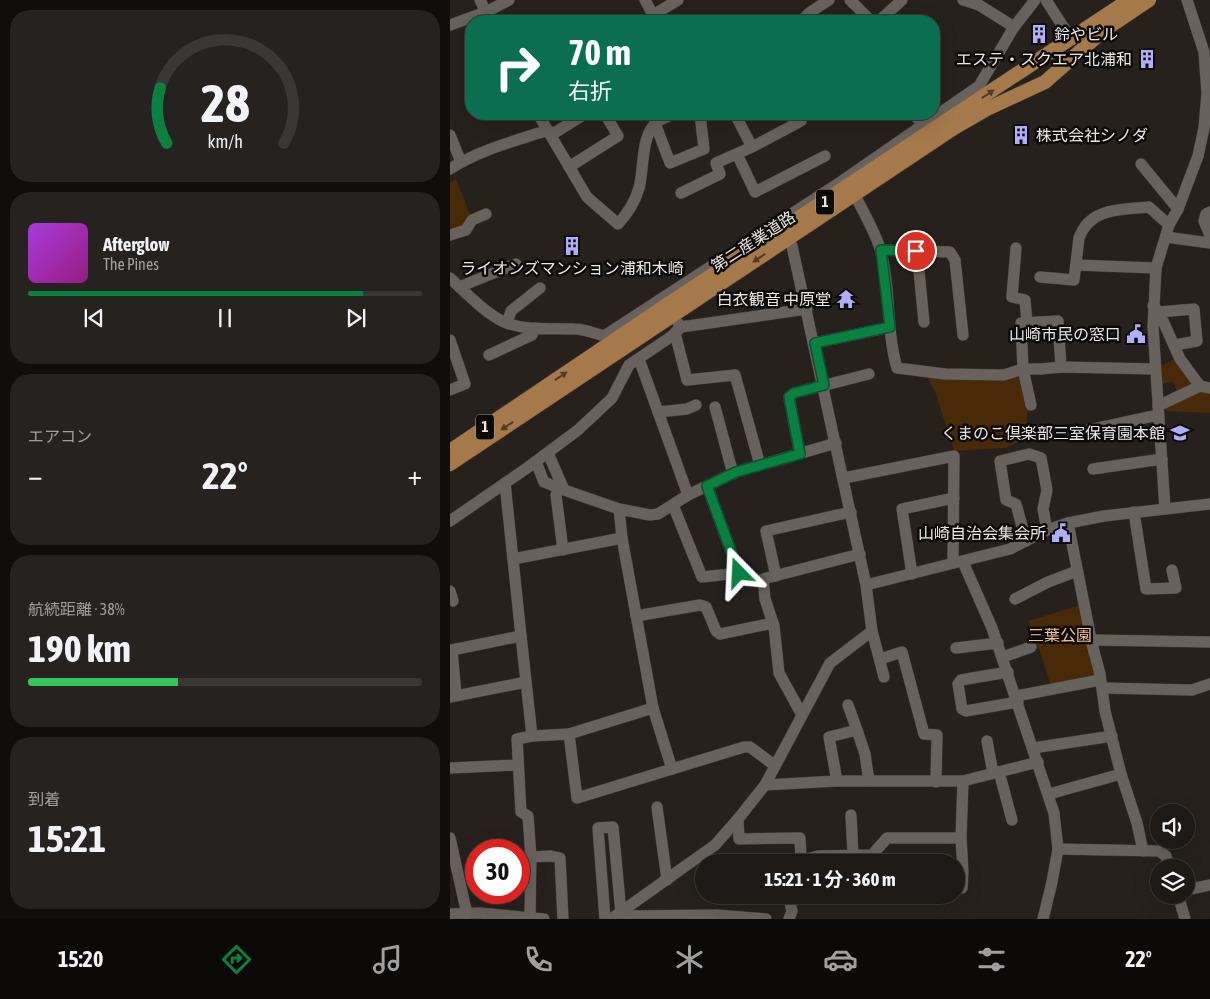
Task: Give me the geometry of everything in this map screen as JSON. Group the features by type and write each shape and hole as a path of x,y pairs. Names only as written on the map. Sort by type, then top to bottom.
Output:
{"main road":[{"name":"第二産業道路","path":"450,451 672,301 1129,0"},
{"name":"第二産業道路","path":"450,464 974,116 1044,82 1102,31 1149,0"}],"street":[{"path":"480,0 488,15"},
{"path":"489,15 509,0"},
{"path":"645,0 653,15 678,0"},
{"path":"813,15 829,0"},
{"path":"850,0 865,15"},
{"path":"886,15 902,0"},
{"path":"964,0 979,5 1014,27"},
{"path":"940,113 980,86 1014,27 1035,0"},
{"path":"1046,0 1071,39"},
{"path":"1165,509 1155,369 1156,268 1168,231 1206,135 1206,66 1200,38 1187,0"},
{"path":"450,25 465,21"},
{"path":"542,120 587,197 618,224 632,208 639,187 643,154 650,129 655,123 661,120"},
{"path":"450,169 461,162 490,150 550,132 574,120"},
{"path":"569,166 618,136 609,120"},
{"path":"655,123 670,163 704,149 701,120"},
{"path":"738,120 752,147"},
{"path":"681,193 720,174 716,162 752,147 794,120"},
{"path":"919,120 923,124"},
{"path":"450,278 472,299 502,322 535,328 577,329 604,336 842,181 929,120"},
{"path":"450,135 461,162"},
{"path":"737,154 755,192 825,156"},
{"path":"1141,164 1178,209"},
{"path":"854,195 881,250 892,352 897,368 945,374 1004,375 1023,369 1061,367 1155,369"},
{"path":"1040,277 1074,280 1079,238 1086,224 1105,212 1149,207 1168,231 1210,243 1210,236 1204,221 1206,214 1210,212"},
{"path":"450,235 466,230 472,220 486,214"},
{"path":"789,239 815,343 860,554 872,630 884,676"},
{"path":"1016,248 1012,297 1025,300 1027,322"},
{"path":"881,250 950,252 955,260 963,335"},
{"path":"916,251 924,322"},
{"path":"459,287 516,264"},
{"path":"1076,265 1156,268"},
{"path":"507,323 511,311 540,288"},
{"path":"450,521 536,462 578,430 612,398 629,365 678,330 807,309"},
{"path":"1070,434 1158,411 1205,387 1182,363 1156,309"},
{"path":"1156,309 1194,309 1197,341 1174,345"},
{"path":"672,315 678,330 687,380 736,375 760,465"},
{"path":"1031,405 1023,369 1021,322 1058,321 1061,367"},
{"path":"815,343 890,327"},
{"path":"489,355 532,335 535,328"},
{"path":"450,340 464,384 450,390"},
{"path":"639,359 688,495"},
{"path":"800,454 789,397 794,393 869,374"},
{"path":"658,412 688,409 696,405"},
{"path":"715,406 733,474"},
{"path":"536,462 544,482 619,509 650,515 658,514 688,495 733,474 836,443"},
{"path":"548,453 561,489"},
{"path":"1026,540 1016,504 1006,500 1000,461 1029,454 1041,458 1047,490 1043,509 1047,530"},
{"path":"844,478 954,456 954,498 958,562 998,643 1049,794 1056,823 1058,849 1052,882 1042,919"},
{"path":"1092,469 1162,459"},
{"path":"505,483 532,736"},
{"path":"673,505 702,577 739,573 707,486"},
{"path":"561,489 556,495 563,550"},
{"path":"912,574 902,509 954,498"},
{"path":"866,585 1010,549 1047,530 1068,523 1104,516 1210,504"},
{"path":"619,509 622,538 653,708 672,769"},
{"path":"776,576 766,531 851,512"},
{"path":"1134,512 1146,589 1176,588 1172,570"},
{"path":"1068,523 1105,711 1121,774 1137,823 1143,851"},
{"path":"513,559 622,538"},
{"path":"802,715 779,673 773,623 765,599 764,579 860,554"},
{"path":"1015,599 1048,582 1078,571"},
{"path":"636,616 700,605 706,607 716,631 720,634 773,623"},
{"path":"616,916 715,845 738,820 765,785 830,663 872,630"},
{"path":"521,636 452,650 453,696 526,682"},
{"path":"1091,640 1210,642"},
{"path":"956,648 998,643"},
{"path":"1003,657 1031,647"},
{"path":"880,659 902,652 924,734 937,735 936,782"},
{"path":"1008,672 961,680 958,684 962,709 966,711 1017,699 1101,684 1192,690 1210,684"},
{"path":"848,705 865,754 869,781"},
{"path":"530,917 531,857 528,816 521,812 517,738 570,734 653,708"},
{"path":"837,781 829,737 857,730"},
{"path":"570,734 577,798 750,746 774,765"},
{"path":"1033,748 1112,736"},
{"path":"987,741 1012,820"},
{"path":"765,785 837,781 963,781 1038,762"},
{"path":"450,768 518,765"},
{"path":"1049,794 1121,774"},
{"path":"962,854 963,781"},
{"path":"657,807 667,880"},
{"path":"851,815 853,854"},
{"path":"738,820 739,839 800,838 802,854"},
{"path":"605,919 598,828 613,827 616,916"},
{"path":"450,838 467,914"},
{"path":"873,854 887,838 961,838"},
{"path":"1058,849 1159,851 1166,856 1167,859"},
{"path":"531,857 551,856 560,858 563,919"},
{"path":"1195,888 1210,885"},
{"path":"789,919 792,911 790,904"},
{"path":"1181,904 1185,919"},
{"path":"450,914 544,919"},
{"path":"616,916 636,918 717,915 766,919"}],"green space":[{"path":"456,179 471,217 465,228 450,232 450,183"},
{"path":"1176,358 1192,383 1177,392 1173,381 1163,384 1161,366"},
{"path":"925,373 1018,376 1029,394 1025,439 1005,448 954,451 936,394"},
{"path":"1197,390 1210,393 1210,413 1165,411 1167,408"},
{"name":"三葉公園","path":"1081,605 1097,674 1095,678 1051,687 1028,621"}],"place":[{"name":"鈴やビル","path":"1039,34"},
{"name":"エステ・スクエア北浦和","path":"1147,59"},
{"name":"株式会社シノダ","path":"1021,135"},
{"name":"ライオンズマンション浦和木崎","path":"572,246"},
{"name":"白衣観音 中原堂","path":"846,299"},
{"name":"山崎市民の窓口","path":"1136,334"},
{"name":"くまのこ倶楽部三室保育園本館","path":"1180,433"},
{"name":"山崎自治会集会所","path":"1061,533"}],"route":[{"path":"739,573 707,486 736,472 800,454 789,397 794,393 824,385 815,343 890,327 881,250 916,251"}]}
